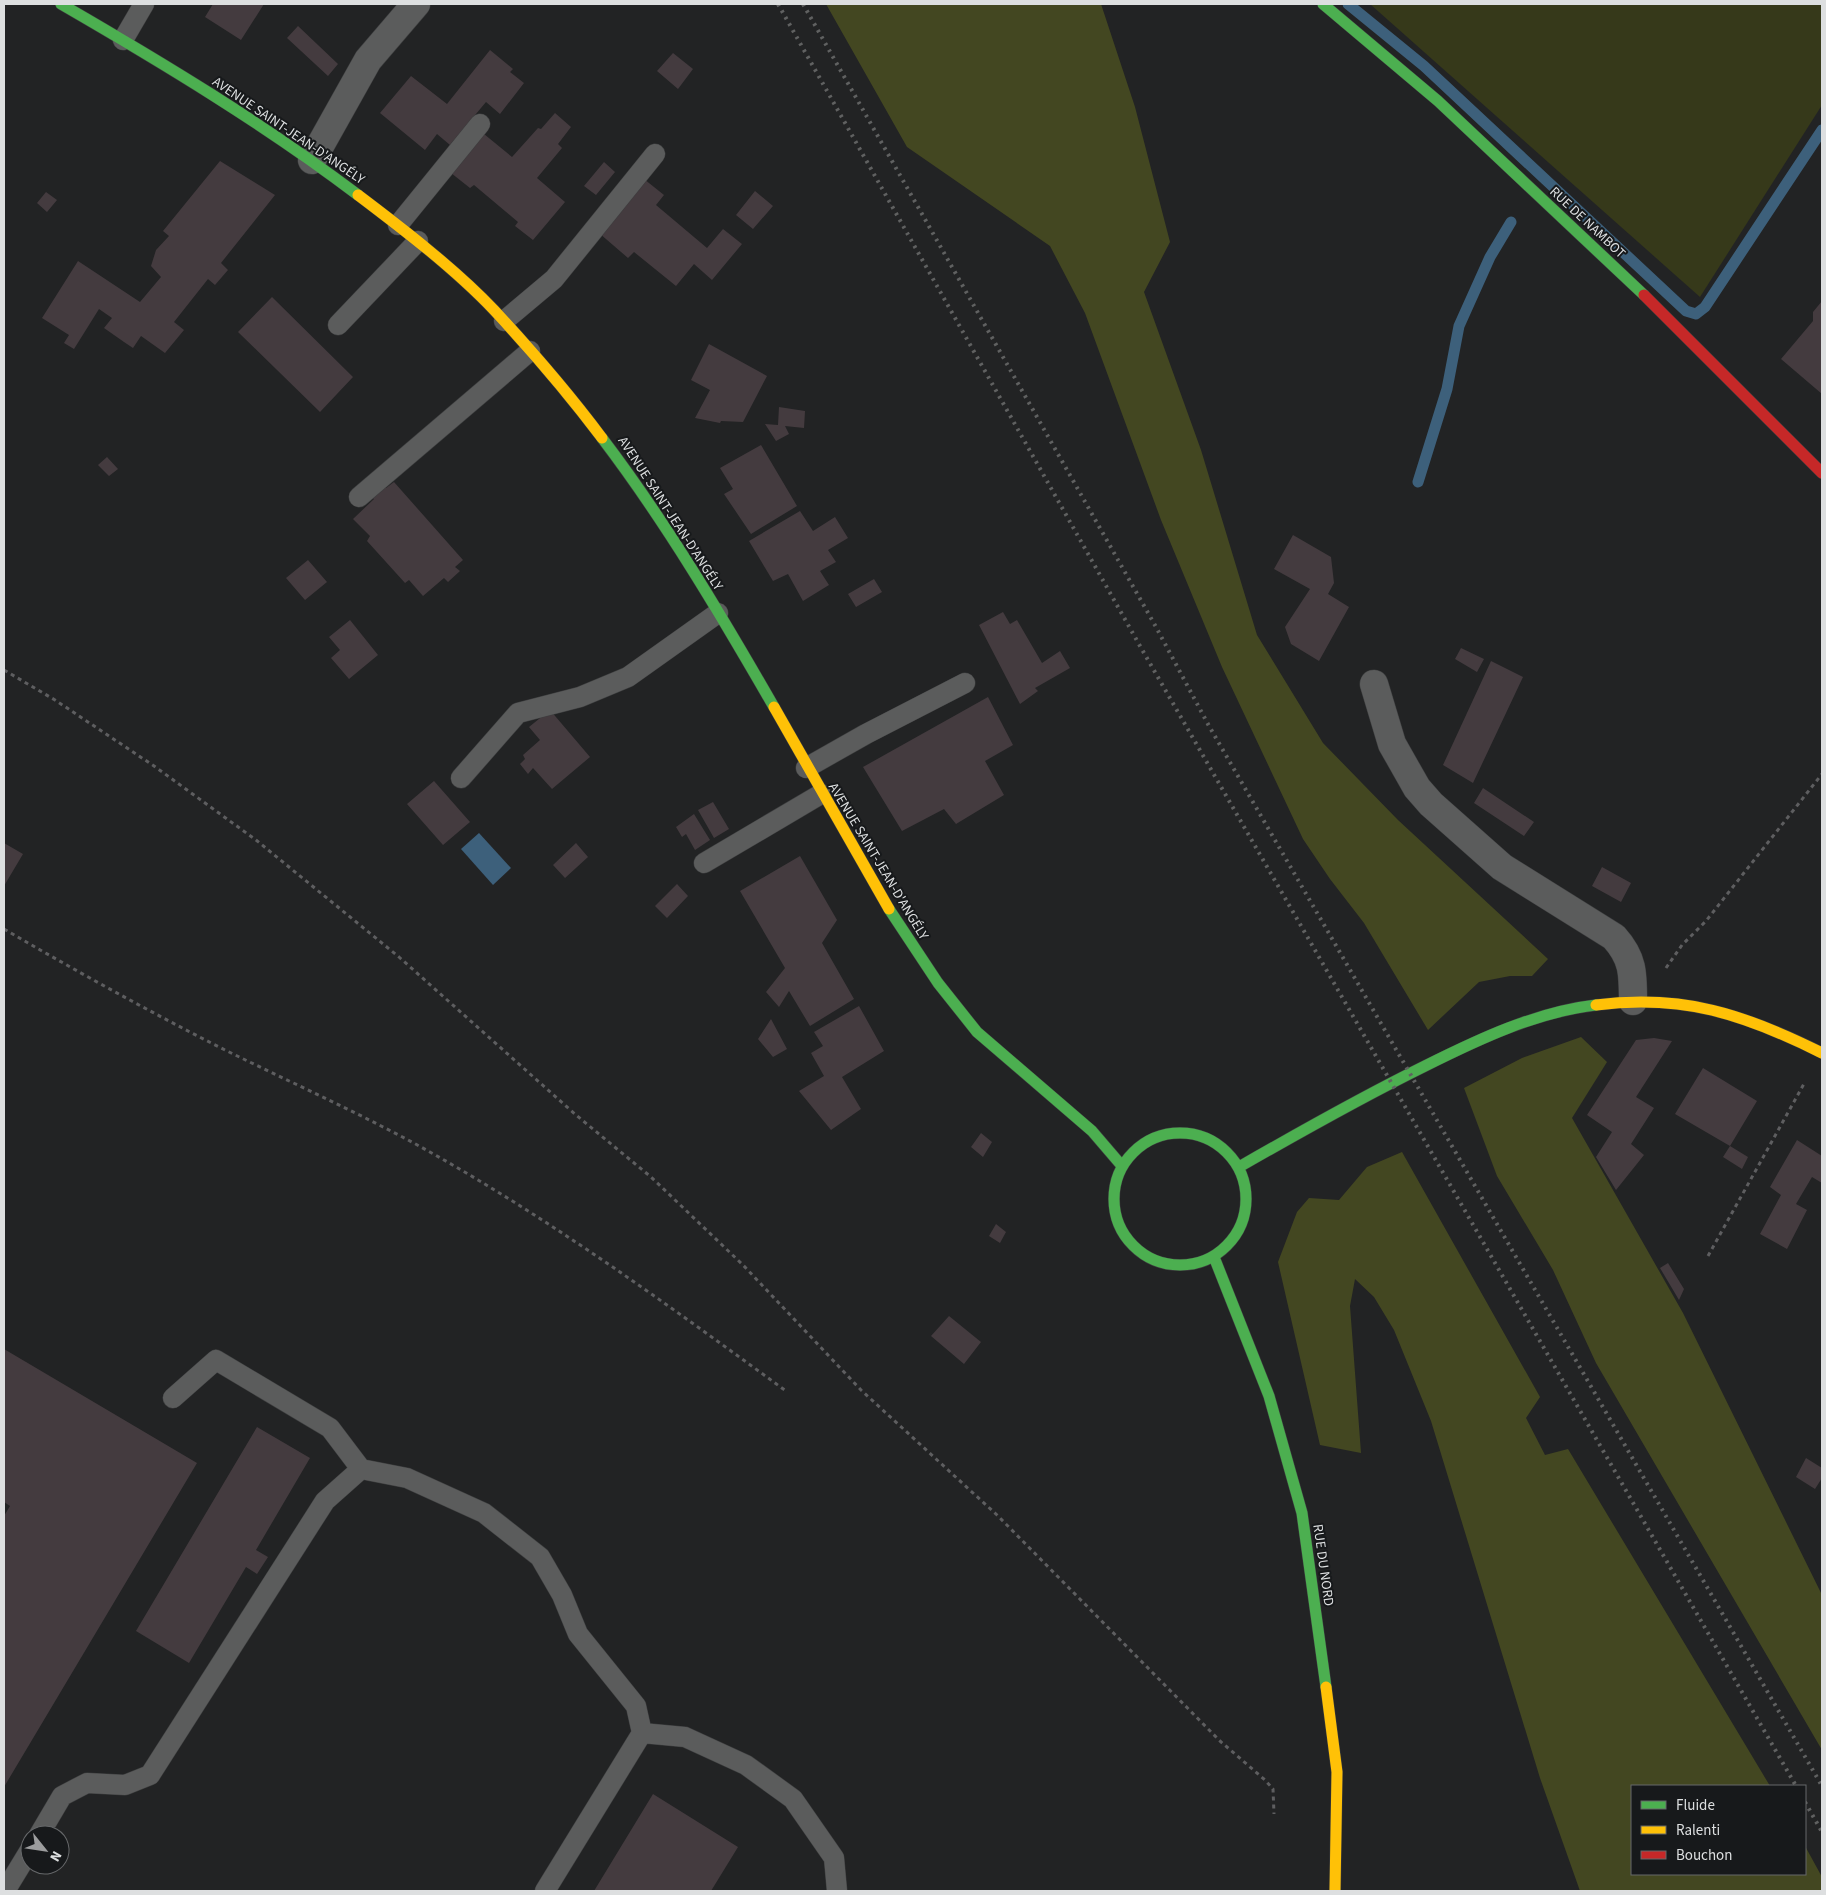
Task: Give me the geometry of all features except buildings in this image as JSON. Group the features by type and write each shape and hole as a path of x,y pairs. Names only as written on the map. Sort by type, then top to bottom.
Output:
{"main road":[{"name":"AVENUE SAINT-JEAN-D'ANGÉLY","path":"61,4 164,64 312,160 418,241 504,321 586,416 634,480 738,644 806,768 900,928 938,983 977,1032 1050,1097 1092,1130 1122,1166"},
{"name":"RUE DE NAMBOT","path":"1323,4 1438,102 1531,188 1688,337 1822,473"},
{"path":"1240,1167 1333,1112 1490,1034 1544,1015 1609,1002 1644,1001 1709,1008 1768,1028 1822,1053"},
{"path":"1167,1133 1195,1133 1221,1145 1240,1167 1247,1192 1244,1217 1233,1240 1214,1257 1190,1265 1166,1265 1142,1254 1125,1237 1115,1214 1114,1189 1122,1166 1140,1144 1167,1133"},
{"name":"RUE DU NORD","path":"1214,1257 1269,1396 1302,1513 1337,1772 1335,1891"}],"street":[{"path":"312,160 368,60 416,4"},
{"path":"1374,684 1392,744 1416,788 1430,804 1502,867 1614,936 1627,951 1633,974 1644,1001"}],"lane":[{"path":"123,40 144,4"},
{"path":"398,225 480,124"},
{"path":"504,321 554,279 655,154"},
{"path":"338,326 418,241"},
{"path":"359,497 530,351"},
{"path":"461,778 518,712 580,697 628,677 718,613"},
{"path":"806,768 866,734 965,683"},
{"path":"704,863 821,794"},
{"path":"173,1398 216,1360 330,1428 361,1469 407,1478 484,1513 540,1557 562,1595 578,1634 636,1706 642,1733 545,1891"},
{"path":"45,1825 62,1796 87,1783 125,1785 150,1775 325,1501 361,1469"},
{"path":"642,1733 685,1737 746,1765 793,1799 834,1858 837,1891"},
{"path":"5,1891 20,1866"}],"path":[{"path":"4,670 55,700 154,766 264,846 399,957 576,1115 651,1177 736,1259 861,1390 997,1515 1220,1741 1265,1780 1273,1789 1275,1800 1274,1814"},
{"path":"1644,1001 1682,945 1706,921 1822,774"},
{"path":"4,930 103,986 418,1146 479,1180 647,1290 786,1391"},
{"path":"1708,1256 1822,1053"}],"green space":[{"path":"826,4 1101,4 1135,107 1170,242 1144,292 1201,450 1257,635 1323,743 1398,820 1548,959 1532,976 1510,976 1479,982 1428,1030 1364,923 1330,879 1303,839 1222,667 1161,520 1085,313 1050,246 907,147"},
{"path":"1370,4 1822,4 1822,105 1700,297"},
{"path":"1581,1037 1607,1062 1572,1118 1683,1313 1822,1595 1822,1750 1596,1363 1553,1270 1497,1176 1464,1088 1522,1058"},
{"path":"1402,1152 1540,1397 1526,1418 1545,1455 1568,1449 1769,1785 1631,1785 1631,1875 1806,1875 1806,1848 1822,1877 1822,1891 1580,1891 1540,1778 1431,1421 1394,1330 1374,1297 1355,1279 1350,1306 1361,1453 1320,1445 1278,1262 1297,1212 1309,1198 1339,1200 1367,1167"}],"water":[{"path":"479,833 511,868 493,885 461,849"}],"waterway":[{"path":"1348,4 1424,66 1686,311 1696,314 1705,307 1822,130"},
{"path":"1418,482 1447,389 1459,326 1490,257 1511,222"}],"railway":[{"path":"778,4 1140,646 1795,1785"},
{"path":"803,4 1156,627 1209,726 1822,1786"},
{"path":"1806,1804 1822,1832"}],"traffic: fast":[{"path":"61,4 250,119 358,195"},
{"path":"1323,4 1438,101 1644,295"},
{"path":"602,438 671,536 774,707"},
{"path":"889,909 938,983 977,1032 1092,1131 1122,1166"},
{"path":"1239,1167 1355,1102 1466,1046 1530,1020 1596,1005"},
{"path":"1180,1133 1193,1134 1205,1138 1227,1152 1241,1174 1245,1186 1246,1199 1245,1212 1241,1224 1227,1246 1205,1260 1193,1264 1180,1265 1167,1264 1155,1260 1133,1246 1119,1224 1115,1212 1114,1199 1115,1186 1119,1174 1133,1152 1155,1138 1167,1134 1180,1133"},
{"path":"1214,1257 1269,1396 1302,1513 1326,1687"}],"traffic: slow":[{"path":"358,195 428,250 479,295 536,357 602,438"},
{"path":"774,707 889,909"},
{"path":"1596,1005 1657,1002 1712,1010 1766,1028 1822,1053"},
{"path":"1326,1687 1337,1772 1335,1891"}],"traffic: jam":[{"path":"1644,295 1822,473"}]}
